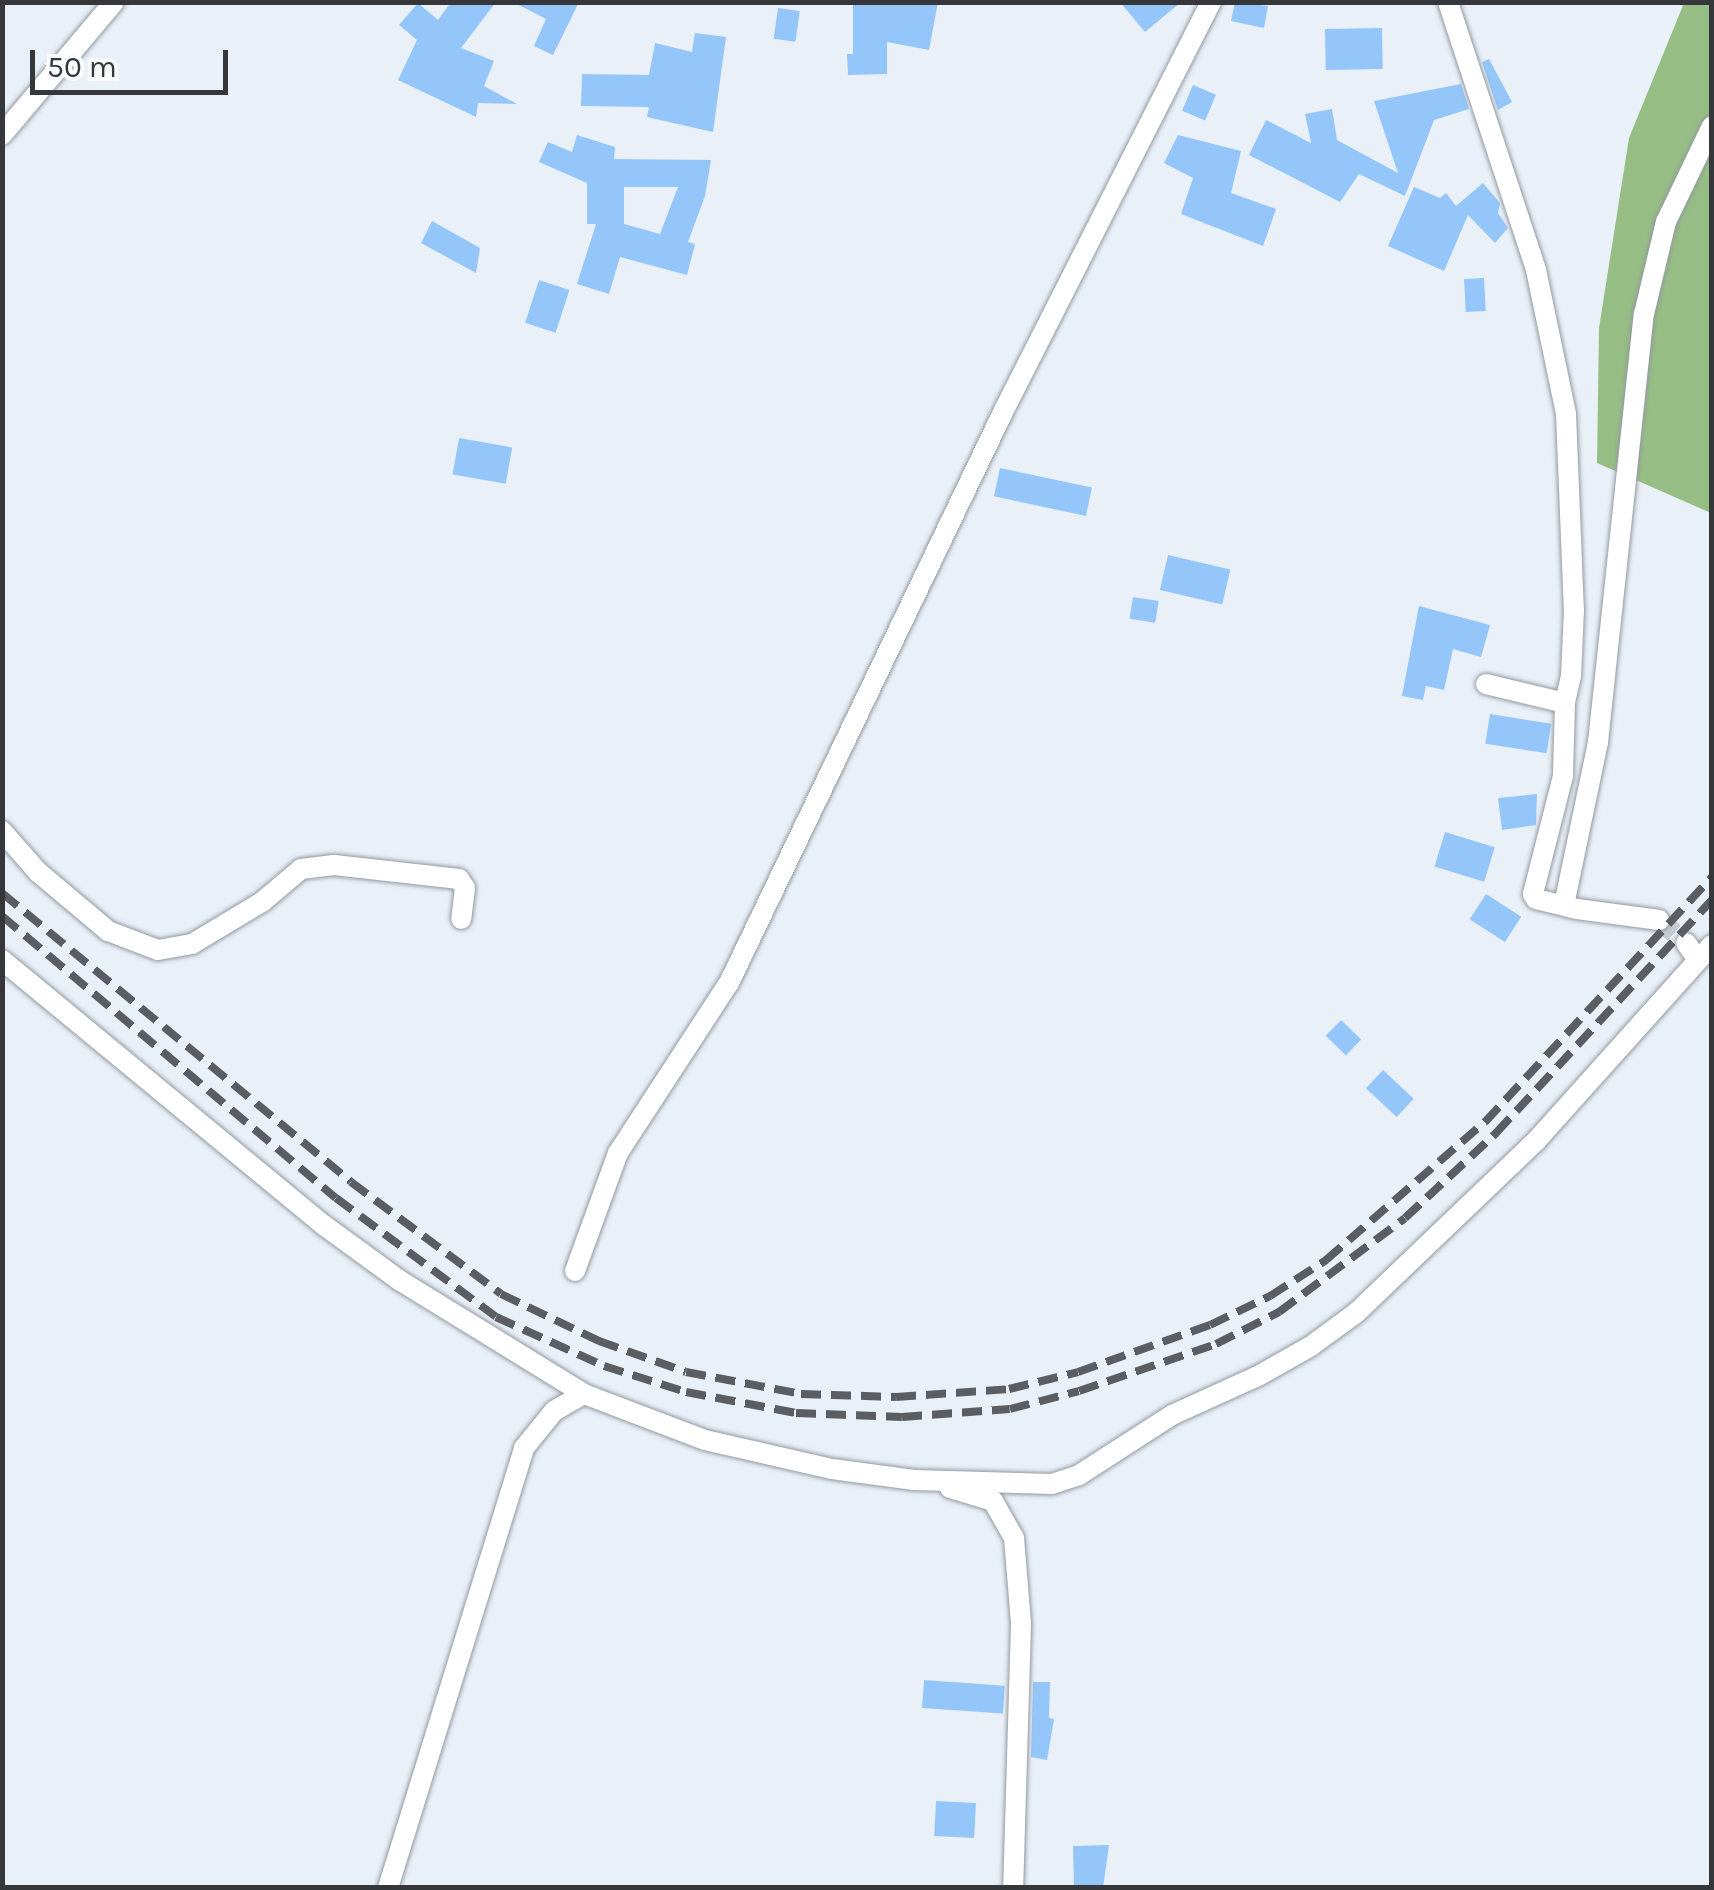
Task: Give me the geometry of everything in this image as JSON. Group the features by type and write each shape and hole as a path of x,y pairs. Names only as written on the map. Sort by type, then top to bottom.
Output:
{"street":[{"path":"2,135 114,2"},
{"path":"575,1271 618,1154 729,983 1004,410 1211,2"},
{"path":"1448,2 1536,270 1566,414 1574,610 1563,776 1533,888 1536,899 1659,920"},
{"path":"1564,905 1598,742 1644,314 1666,222 1712,126"},
{"path":"1486,684 1565,703"},
{"path":"2,831 38,872 108,931 158,950 192,944 262,902 301,869 334,865 459,879 465,888 461,919"},
{"path":"914,1480 1052,1484 1080,1475 1172,1415 1258,1376 1311,1346 1396,1276 1536,1140 1698,949"},
{"path":"2,960 324,1226 399,1280 584,1394 656,1423 753,1453 914,1480 993,1501 1014,1538 1022,1624 1013,1888"},
{"path":"388,1888 524,1448 554,1411 584,1394"}],"green space":[{"path":"1684,3 1711,3 1711,513 1597,463 1599,328 1629,138"}],"building":[{"path":"451,2 496,2 461,48 494,61 484,86 517,104 478,103 476,117 398,80 417,40 399,25 418,3 438,20"},
{"path":"513,2 579,2 553,55 534,46 546,19"},
{"path":"853,2 938,2 929,50 887,42 887,74 848,75 847,54 853,54"},
{"path":"1120,2 1181,2 1145,32"},
{"path":"1235,2 1268,6 1264,28 1231,21"},
{"path":"778,8 800,11 795,42 774,39"},
{"path":"1382,28 1383,69 1326,70 1325,29"},
{"path":"695,33 726,37 713,132 647,117 649,107 581,106 582,74 649,75 655,43 692,52"},
{"path":"1489,59 1512,102 1498,110 1482,62"},
{"path":"1461,84 1469,109 1434,120 1405,196 1359,174 1340,202 1249,155 1266,120 1311,143 1305,114 1332,109 1337,140 1398,173 1374,101"},
{"path":"1193,85 1216,95 1205,121 1182,111"},
{"path":"577,135 615,147 614,159 711,160 705,196 688,242 695,244 687,275 620,257 609,294 577,284 596,224 587,224 587,183 539,162 548,142 572,152","holes":["624,187 678,187 660,234 624,224"]},
{"path":"1178,135 1241,151 1231,193 1276,209 1263,246 1181,214 1193,178 1164,163"},
{"path":"1483,183 1500,203 1498,213 1508,228 1495,243 1468,215 1444,271 1388,246 1414,187 1440,198 1446,193 1456,206"},
{"path":"432,221 480,248 476,273 421,243"},
{"path":"1484,278 1486,311 1466,312 1464,279"},
{"path":"539,280 569,290 556,333 525,323"},
{"path":"459,438 512,447 506,484 453,474"},
{"path":"1000,468 1092,488 1086,516 994,496"},
{"path":"1168,555 1230,569 1222,604 1160,590"},
{"path":"1133,597 1159,601 1155,623 1130,619"},
{"path":"1419,606 1490,625 1481,657 1453,649 1444,690 1426,686 1423,700 1402,696"},
{"path":"1490,714 1551,724 1547,753 1485,744"},
{"path":"1537,794 1536,825 1502,830 1498,798"},
{"path":"1445,832 1495,847 1484,882 1434,866"},
{"path":"1486,894 1521,917 1505,942 1470,919"},
{"path":"1341,1020 1361,1039 1346,1055 1326,1036"},
{"path":"1383,1070 1414,1099 1397,1117 1366,1088"},
{"path":"924,1680 1005,1686 1003,1714 922,1708"},
{"path":"1033,1682 1050,1682 1049,1718 1054,1719 1047,1760 1031,1757"},
{"path":"936,1801 976,1803 974,1838 934,1836"},
{"path":"1109,1845 1103,1888 1074,1888 1073,1846"}],"tunnel":[{"path":"1659,920 1686,943"}],"railway":[{"path":"2,893 351,1182 501,1294 599,1341 686,1372 801,1394 896,1397 1009,1389 1078,1372 1210,1325 1270,1296 1326,1260 1485,1122 1712,877"},
{"path":"2,916 336,1198 496,1317 604,1366 686,1392 796,1413 902,1417 1010,1409 1079,1391 1216,1344 1279,1312 1405,1218 1496,1133 1712,900"}]}
